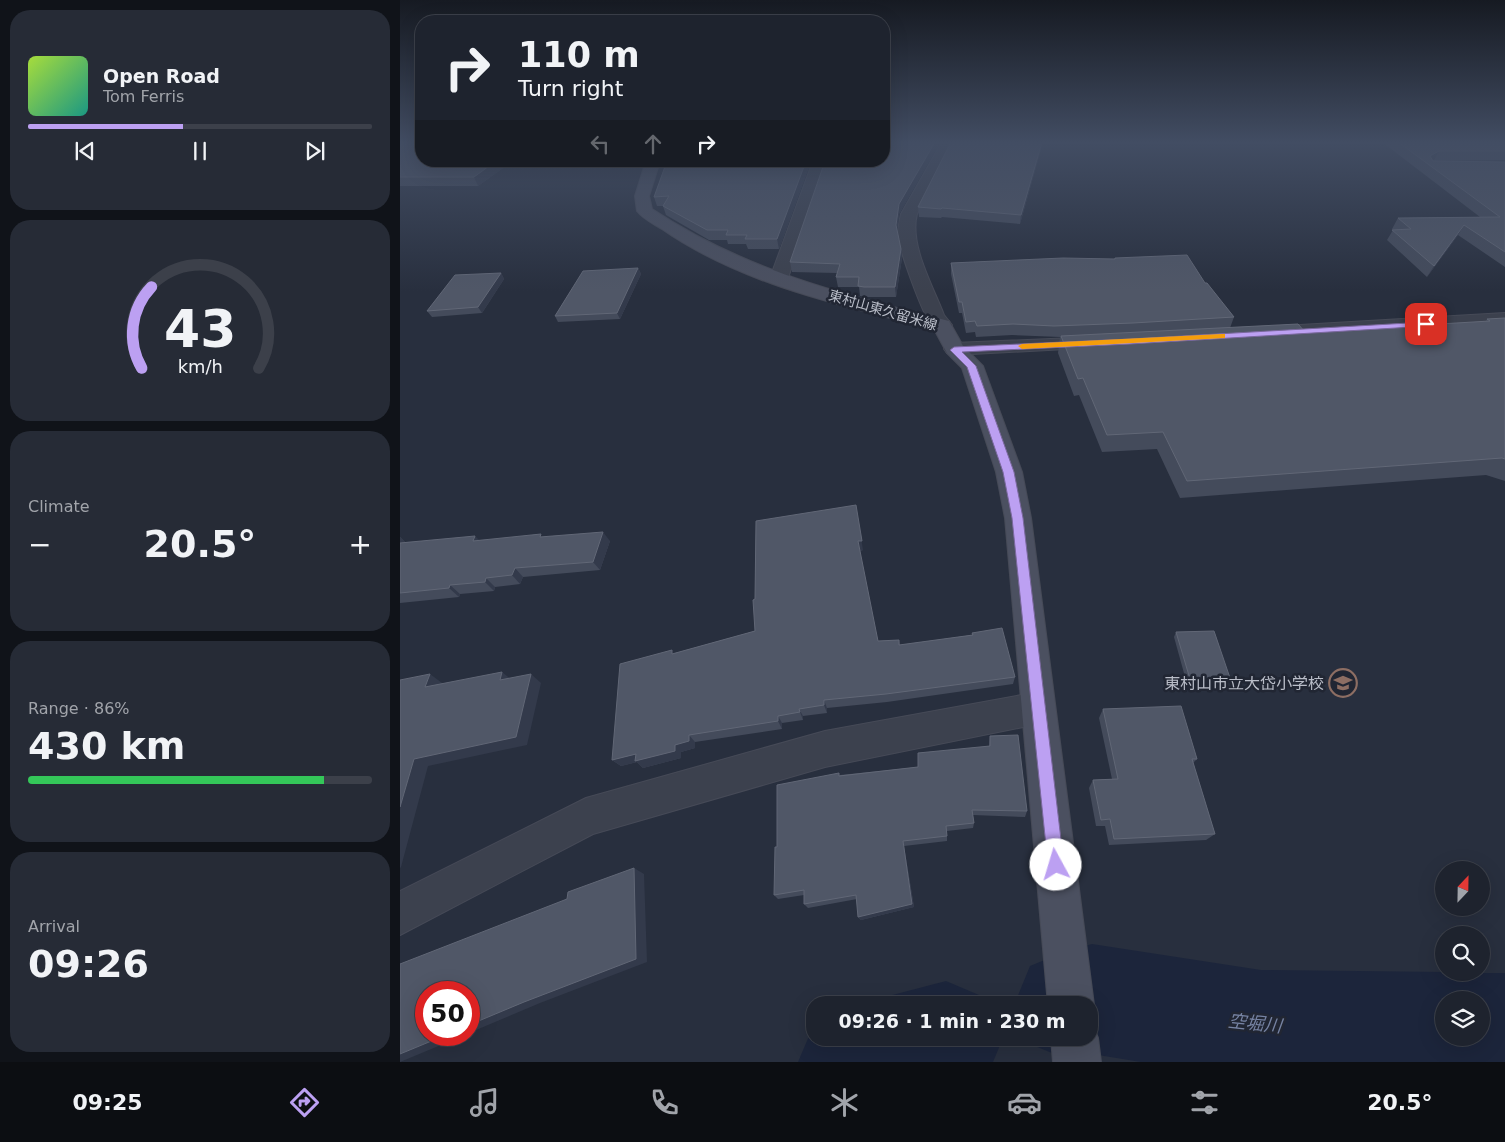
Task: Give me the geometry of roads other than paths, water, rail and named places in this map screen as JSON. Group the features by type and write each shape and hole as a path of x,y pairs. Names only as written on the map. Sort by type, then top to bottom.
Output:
{"main road":[{"name":"東村山東久留米線","path":"643,192 642,196 645,211 685,238 738,263 856,304 942,324 954,350 972,366 1008,472 1018,518 1070,996"},
{"path":"1075,1046 1077,1062"}],"street":[{"path":"779,278 809,192"},
{"path":"921,192 909,214 906,225 907,241 936,317 942,324"},
{"path":"1248,334 1505,319"},
{"path":"954,350 1120,342"},
{"path":"400,914 586,816 825,749 1038,708"}],"waterway":[{"name":"空堀川","path":"1098,1000 1261,1026 1435,1028"},
{"name":"空堀川","path":"1490,1029 1505,1029"},
{"name":"空堀川","path":"856,1062 916,1046"}],"place":[{"name":"東村山市立大岱小学校","path":"1343,683"}]}
